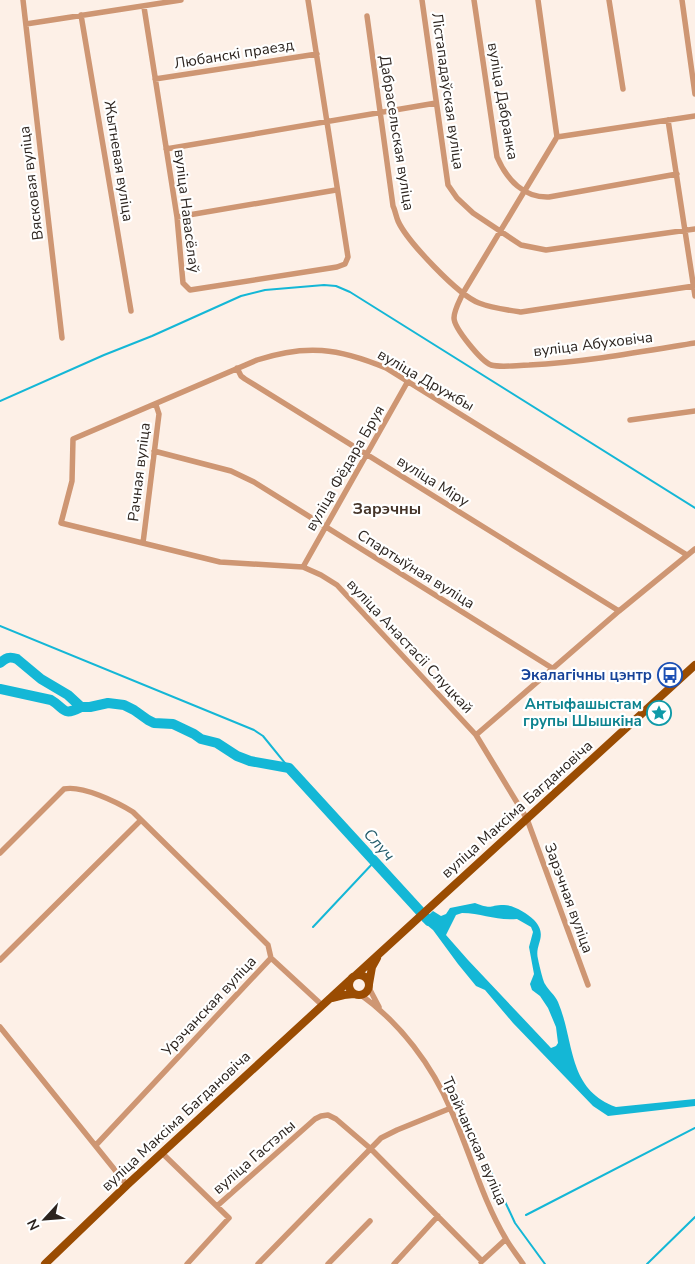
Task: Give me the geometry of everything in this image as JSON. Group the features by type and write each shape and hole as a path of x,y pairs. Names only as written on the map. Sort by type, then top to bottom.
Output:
{"main road":[{"name":"вуліца Максіма Багдановіча","path":"49,1262 127,1185 695,665"},
{"name":"вуліца Максіма Багдановіча","path":"369,986 372,967 379,953"},
{"path":"365,976 369,986 367,992 357,995 349,988 353,978 365,976"},
{"name":"вуліца Максіма Багдановіча","path":"325,1003 344,995 357,995"}],"street":[{"name":"Вясковая вуліца","path":"23,0 62,338"},
{"path":"26,24 181,0"},
{"path":"177,217 336,190 308,0"},
{"name":"Лістападаўская вуліца","path":"422,0 448,185 457,198 473,213 521,245 546,250 695,229"},
{"name":"вуліца Дабранка","path":"474,0 497,157 506,174 524,192"},
{"path":"463,293 557,137 538,0"},
{"path":"610,0 623,89"},
{"path":"682,0 695,94"},
{"name":"вуліца Навасёлаў","path":"144,7 177,217 183,283 190,290 337,267 345,264 348,257 336,190"},
{"name":"Жытневая вуліца","path":"82,15 131,312"},
{"name":"Дабрасельская вуліца","path":"367,16 393,206 406,234 430,262 463,293 478,302 505,310 521,312 694,286"},
{"name":"Любанскі праезд","path":"155,78 317,54"},
{"path":"166,149 436,103"},
{"path":"557,137 695,116"},
{"path":"668,120 695,296"},
{"path":"524,192 535,196 549,197 677,174"},
{"name":"вуліца Абуховіча","path":"463,293 454,315 454,322 476,352 491,365 563,363 695,343"},
{"name":"вуліца Дружбы","path":"61,523 72,482 73,439 237,368 278,353 321,350 341,352 366,359 386,368 687,556"},
{"name":"вуліца Міру","path":"237,368 240,376 619,611"},
{"name":"вуліца Фёдара Бруя","path":"303,567 408,381"},
{"name":"Рачная вуліца","path":"143,543 159,414 156,404"},
{"path":"630,420 695,412"},
{"name":"Спартыўная вуліца","path":"154,451 231,471 254,482 552,668"},
{"name":"вуліца Анастасіі Слуцкай","path":"61,523 220,562 303,567 337,585 476,735 527,819"},
{"path":"476,735 619,611 695,549"},
{"name":"Урэчанская вуліца","path":"0,853 64,789 75,788 122,805 133,812 268,945 271,958 96,1145"},
{"name":"Зарэчная вуліца","path":"527,819 588,984"},
{"path":"0,960 141,820"},
{"path":"271,958 325,1003"},
{"name":"Трайчанская вуліца","path":"369,986 380,1009 427,1066 450,1108 490,1207 506,1239 523,1264"},
{"name":"Трайчанская вуліца","path":"357,995 380,1009"},
{"path":"0,1026 127,1185"},
{"path":"261,1263 376,1143 388,1135 450,1108"},
{"name":"вуліца Гастэлы","path":"187,1264 228,1218 217,1206 315,1119 321,1116 328,1116 336,1119 370,1149"},
{"path":"370,1149 438,1216 481,1263 506,1239"},
{"path":"162,1153 217,1206"},
{"path":"394,1264 438,1216"},
{"path":"328,1264 370,1221"}],"water":[{"path":"475,903 488,907 508,905 520,910 534,920 541,935 537,954 544,982 558,1002 575,1063 581,1076 589,1089 600,1099 616,1107 695,1099 695,1106 608,1116 593,1106 513,1023 485,990 476,986 433,930 422,921 433,911 441,916 446,914 450,908","holes":["469,913 502,919 517,919 531,927 533,932 529,947 534,974 530,984 532,990 540,996 548,1008 556,1027 558,1043 556,1046 551,1048 446,935 456,915"]}],"waterway":[{"path":"0,401 241,296 265,290 324,285 336,286 350,292 695,508"},
{"path":"0,626 254,730 263,736 289,768"},
{"name":"Случ","path":"0,663 8,658 17,659 41,679 68,695 81,707 108,703 124,705 154,723 173,724 201,739 217,743 237,756 250,761 289,768 429,921"},
{"path":"0,689 51,700 67,711 81,707"},
{"path":"313,927 374,862"},
{"path":"526,1215 695,1128"},
{"path":"488,1165 515,1223 545,1264"},
{"path":"647,1264 695,1217"}],"place":[{"name":"Экалагічны цэнтр","path":"670,675"},
{"name":"Антыфашыстам групы Шышкіна","path":"659,713"}],"district":[{"name":"Зарэчны","path":"387,509"}]}
